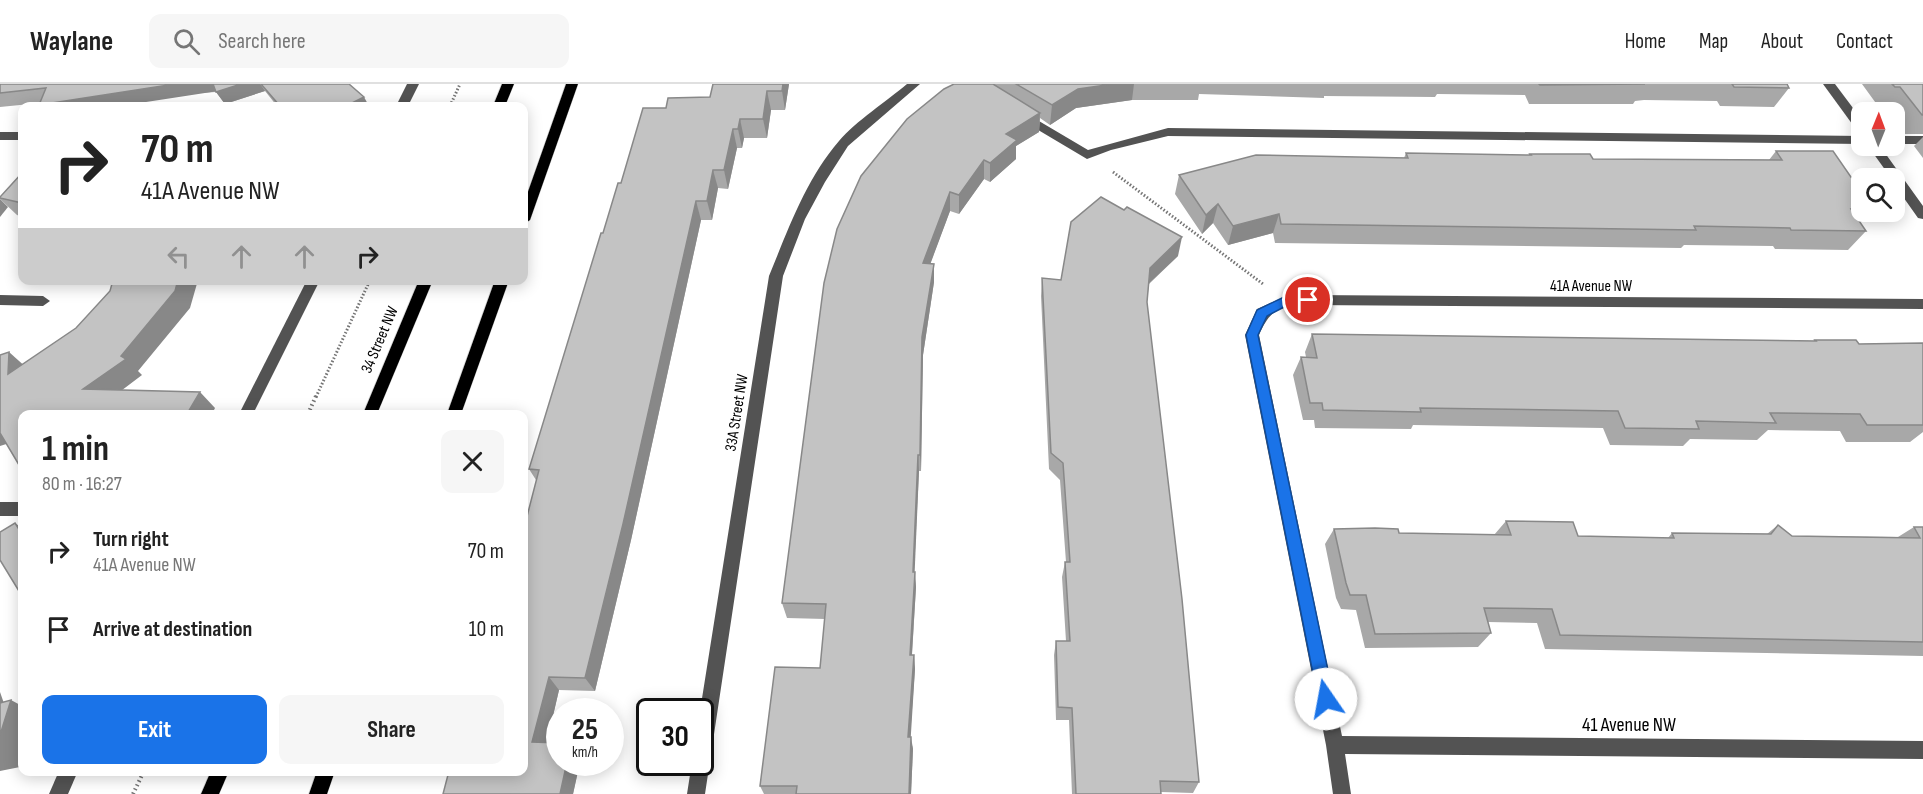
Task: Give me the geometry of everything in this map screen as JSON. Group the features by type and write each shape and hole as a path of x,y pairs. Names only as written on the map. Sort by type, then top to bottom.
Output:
{"main road":[{"path":"501,102 508,84"},
{"path":"528,209 572,84"},
{"name":"34 Street NW","path":"372,410 424,285"},
{"path":"455,410 500,285"},
{"path":"210,794 218,776"},
{"path":"318,794 324,776"}],"street":[{"path":"404,102 414,84"},
{"name":"33A Street NW","path":"696,794 776,276 799,219 844,143 914,84"},
{"path":"1829,84 1851,114"},
{"path":"1010,108 1087,155 1107,147 1168,132 1851,140"},
{"path":"0,136 18,136"},
{"path":"1905,140 1923,140"},
{"path":"1881,156 1923,215"},
{"path":"248,410 311,285"},
{"path":"0,300 43,301"},
{"name":"41A Avenue NW","path":"1335,745 1252,335 1262,313 1284,302 1923,304"},
{"path":"0,509 18,509"},
{"path":"1335,745 1342,794"},
{"name":"41 Avenue NW","path":"1335,745 1923,750"},
{"path":"58,794 67,776"}],"path":[{"path":"452,102 460,84"},
{"path":"1087,155 1255,277 1284,302"},
{"path":"310,410 367,285"},
{"path":"133,794 142,776"}],"building":[{"path":"0,84 175,84 58,102 40,102 46,88 0,93"},
{"path":"213,84 241,84 216,92"},
{"path":"261,84 349,84 364,97 354,102 277,102"},
{"path":"713,84 783,84 782,91 767,91 763,119 740,119 738,129 733,129 724,170 713,170 707,201 696,201 623,524 585,678 549,677 532,742 546,742 546,776 564,776 560,794 443,794 448,776 528,776 528,513 539,470 529,469 601,233 603,233 618,183 621,183 643,108 666,108 668,98 710,97"},
{"path":"954,84 993,84 1040,113 1006,134 1017,140 990,163 984,160 959,195 950,192 923,263 934,264 922,337 920,455 918,455 910,655 914,655 908,737 911,737 909,794 796,794 797,786 760,786 775,667 820,668 826,604 782,603 824,283 837,229 861,176 907,119 944,89"},
{"path":"1016,84 1113,84 1078,89 1052,105"},
{"path":"1539,84 1645,84 1540,85"},
{"path":"1732,84 1787,84 1789,88 1734,87"},
{"path":"1892,84 1923,84 1923,115 1900,87"},
{"path":"1776,151 1833,151 1851,177 1851,222 1860,222 1866,231 1694,226 1696,230 1281,224 1279,214 1233,226 1218,204 1206,215 1179,175 1256,155 1408,158 1406,153 1590,154 1593,159 1782,160"},
{"path":"18,177 18,202 0,197"},
{"path":"1101,197 1124,210 1127,207 1182,237 1150,268 1147,302 1182,599 1199,782 1160,781 1161,794 1076,794 1072,708 1058,707 1056,641 1070,641 1065,562 1070,562 1063,463 1051,453 1042,278 1061,280 1071,222"},
{"path":"112,285 177,285 175,291 121,356 126,359 83,389 200,392 189,410 18,410 18,463 0,433 0,355 9,352 8,374 76,328 110,291"},
{"path":"1312,334 1856,340 1859,344 1923,343 1923,425 1867,425 1860,414 1770,413 1776,423 1696,421 1699,429 1625,428 1618,411 1420,408 1421,412 1323,410 1322,403 1310,403 1301,357 1317,358"},
{"path":"1506,521 1573,522 1578,536 1674,538 1672,533 1771,534 1778,525 1792,536 1920,538 1914,527 1923,527 1923,642 1560,635 1552,609 1484,608 1491,633 1375,634 1366,595 1350,595 1334,529 1375,528 1398,529 1399,533 1511,535"},
{"path":"15,523 18,528 18,589 0,560 0,532"},
{"path":"11,700 0,735 0,703"}],"route":[{"path":"1308,300 1284,302 1262,313 1252,335 1326,699"}]}
